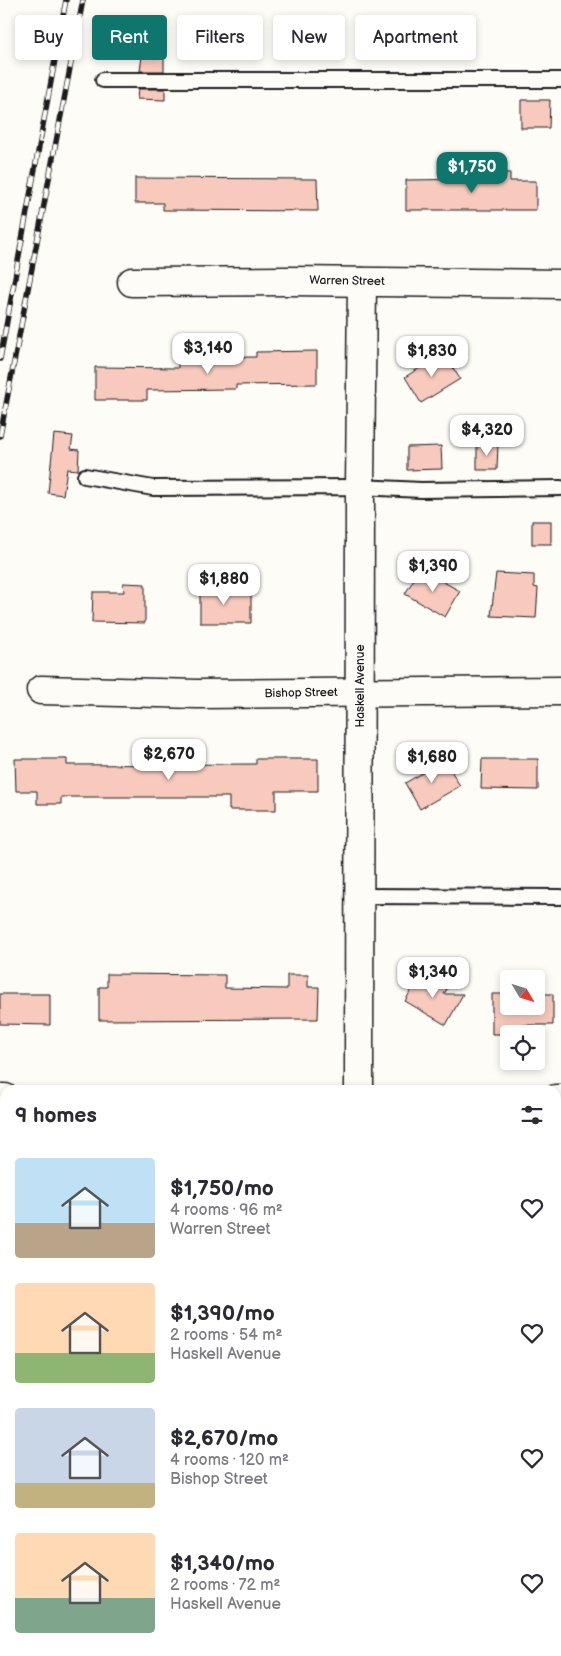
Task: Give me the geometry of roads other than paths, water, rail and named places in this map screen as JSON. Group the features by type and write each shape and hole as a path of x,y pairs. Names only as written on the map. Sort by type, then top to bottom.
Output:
{"street":[{"name":"Warren Street","path":"132,282 561,284"},
{"name":"Haskell Avenue","path":"359,1085 362,282"},
{"name":"Bishop Street","path":"41,690 197,694 561,691"}],"lane":[{"path":"103,80 561,80"},
{"path":"85,476 153,488 360,487 421,490 561,488"},
{"path":"359,896 561,897"}],"railway":[{"path":"0,359 66,0"},
{"path":"0,436 83,0"}]}
